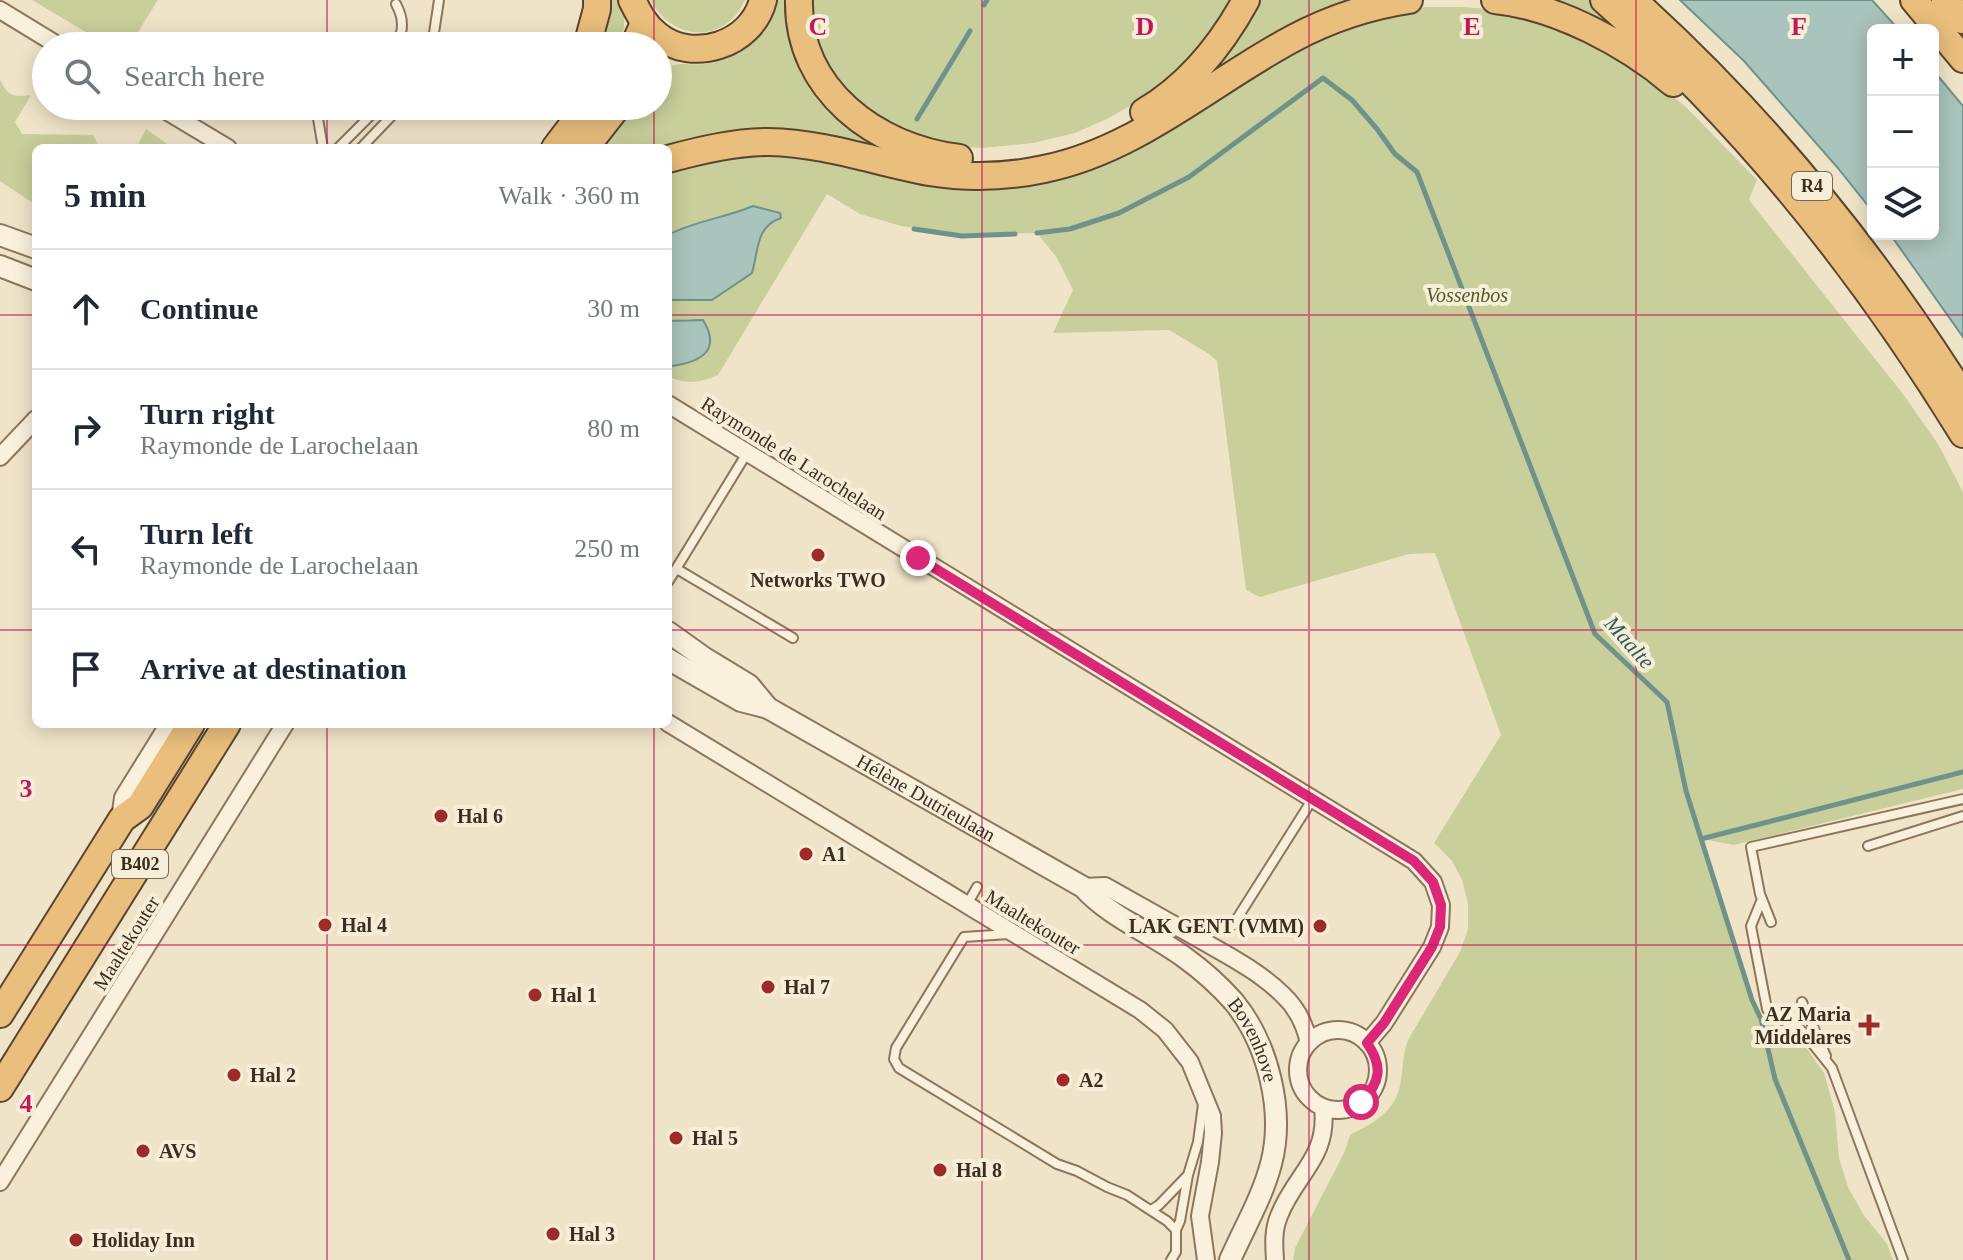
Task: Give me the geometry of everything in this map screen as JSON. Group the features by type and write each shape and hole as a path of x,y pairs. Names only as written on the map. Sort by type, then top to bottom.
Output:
{"highway":[{"path":"591,32 597,0"},
{"path":"672,54 727,43 747,29 761,9 763,0"},
{"path":"799,0 805,44 815,68 834,96 854,117 908,147 951,157 998,159 1039,155 1074,145 1112,130 1148,109 1176,90 1205,59 1246,0"},
{"path":"672,158 719,147 769,142 825,148 931,172 1000,175 1044,170 1124,141 1294,38 1336,19 1382,4 1409,0"},
{"path":"1495,0 1540,10 1621,46 1657,70 1694,101 1764,173 1782,181"},
{"path":"1604,0 1685,75 1823,230 1884,312 1963,434"},
{"name":"R4","path":"1633,0 1732,96 1810,184 1850,232 1924,334 1963,396"},
{"path":"1914,0 1963,59"},
{"path":"1945,0 1963,20"},
{"path":"543,144 558,120"},
{"path":"558,144 576,120"},
{"path":"588,144 607,120"},
{"name":"B402","path":"0,1014 122,819 140,806 189,728"},
{"name":"B402","path":"0,1088 225,728"}],"street":[{"path":"0,10 36,32"},
{"path":"181,120 221,144"},
{"path":"0,235 32,247"},
{"path":"0,266 32,281"},
{"name":"Raymonde de Larochelaan","path":"672,406 1414,861 1433,882 1441,905 1440,927 1432,947 1384,1023 1367,1043"},
{"path":"0,457 32,423"},
{"name":"Hélène Dutrieulaan","path":"672,635 749,685 768,708"},
{"name":"Hélène Dutrieulaan","path":"672,661 741,701 768,708 1083,887"},
{"name":"Maaltekouter","path":"672,725 1140,1010 1165,1030 1190,1062 1212,1116 1210,1162 1200,1216 1206,1260"},
{"path":"122,819 125,798 169,728"},
{"name":"Maaltekouter","path":"0,1182 283,728"},
{"path":"1083,887 1105,886 1259,976 1283,994 1297,1011 1309,1043"},
{"name":"Bovenhove","path":"1083,887 1097,903 1184,957 1214,981 1235,1004 1260,1048 1276,1121 1272,1163 1258,1203 1230,1260"},
{"path":"1331,1031 1345,1031 1367,1043 1375,1054 1378,1067 1377,1081 1371,1093 1349,1108 1336,1110 1312,1100 1299,1078 1298,1066 1309,1043 1331,1031"},
{"path":"1275,1260 1274,1234 1278,1217 1314,1159 1321,1141 1323,1107"}],"lane":[{"path":"434,32 439,0"},
{"path":"396,4 402,15 401,32"},
{"path":"317,120 322,144"},
{"path":"342,144 366,120"},
{"path":"365,144 388,120"},
{"path":"672,576 747,452"},
{"path":"677,569 793,638"},
{"path":"1771,922 1762,899 1751,847 1963,799"},
{"path":"1233,925 1312,800"},
{"path":"1868,846 1963,816"},
{"path":"969,901 977,887"},
{"path":"1762,899 1751,926 1767,1009 1773,1016 1803,1032 1832,1068"},
{"path":"1014,934 964,937 896,1048 894,1059 899,1068 1057,1164 1127,1195 1176,1230"},
{"path":"1802,1002 1832,1068 1903,1260"},
{"path":"1171,1260 1176,1252 1176,1230 1198,1142 1204,1099"},
{"path":"1151,1210 1188,1175"}],"green space":[{"path":"32,0 158,0 138,32 86,32"},
{"path":"603,0 622,0 623,32 597,32"},
{"path":"650,0 745,0 724,25 701,33 677,27 657,11"},
{"path":"777,0 790,0 792,28 903,154 672,149 672,144 604,144 622,120 672,120 672,66 712,63 738,53 765,30"},
{"path":"810,0 1235,0 1212,37 1156,91 1075,133 1033,143 982,148 945,146 913,138 857,104 825,62 815,37"},
{"path":"1255,0 1372,0 1179,100"},
{"path":"1529,0 1590,0 1657,59"},
{"name":"Vossenbos","path":"1426,7 1501,10 1537,19 1577,35 1651,78 1687,108 1757,180 1749,200 1903,394 1938,444 1963,492 1963,789 1734,845 1702,839 1752,1000 1761,1019 1800,1039 1824,1073 1835,1112 1839,1158 1848,1187 1863,1214 1887,1244 1893,1260 1293,1260 1295,1248 1345,1151 1350,1135 1376,1120 1395,1100 1408,1040 1460,952 1468,929 1468,904 1462,880 1452,861 1434,843 1501,735 1435,553 1409,554 1260,597 1246,590 1217,361 1169,330 1053,333 1073,290 1057,258 1037,233 961,235 901,226 860,214 827,194 718,375 693,382 672,378 672,366 691,319 672,321 672,300 712,300 751,273 765,226 780,213 753,206 672,233 672,168 698,161 769,152 1001,185 1299,47 1384,13"},
{"path":"0,80 12,95 31,95 15,122 22,134 93,135 98,144 32,144 32,202 0,181"},
{"path":"146,129 167,144 138,144"}],"water":[{"path":"1680,0 1872,0 1894,24 1867,24 1867,204 1837,167 1744,61"},
{"path":"1939,77 1963,106 1963,337 1894,240 1939,240"},
{"path":"753,206 780,213 781,218 762,233 752,273 712,300 672,300 672,233"},
{"path":"703,320 710,340 705,353 699,358 672,366 672,321"}],"waterway":[{"path":"984,5 987,0"},
{"path":"917,119 970,31"},
{"name":"Maalte","path":"1037,233 1070,229 1119,213 1189,177 1323,78 1352,100 1395,154 1417,172 1595,634 1667,702 1686,791 1752,1000 1761,1019 1775,1079 1849,1260"},
{"path":"914,229 962,236 1015,234"},
{"path":"1701,839 1963,772"}],"place":[{"name":"Networks TWO","path":"818,555"},
{"name":"Hal 6","path":"441,816"},
{"name":"A1","path":"806,854"},
{"name":"Hal 4","path":"325,925"},
{"name":"LAK GENT (VMM)","path":"1320,926"},
{"name":"Hal 7","path":"768,987"},
{"name":"Hal 1","path":"535,995"},
{"name":"AZ Maria Middelares","path":"1869,1025"},
{"name":"Hal 2","path":"234,1075"},
{"name":"A2","path":"1063,1080"},
{"name":"Hal 5","path":"676,1138"},
{"name":"AVS","path":"143,1151"},
{"name":"Hal 8","path":"940,1170"},
{"name":"Hal 3","path":"553,1234"},
{"name":"Holiday Inn","path":"76,1240"}],"route":[{"path":"918,558 1414,861 1433,882 1441,905 1440,927 1432,947 1384,1023 1367,1043 1375,1054 1377,1081 1371,1093 1361,1102"}]}
